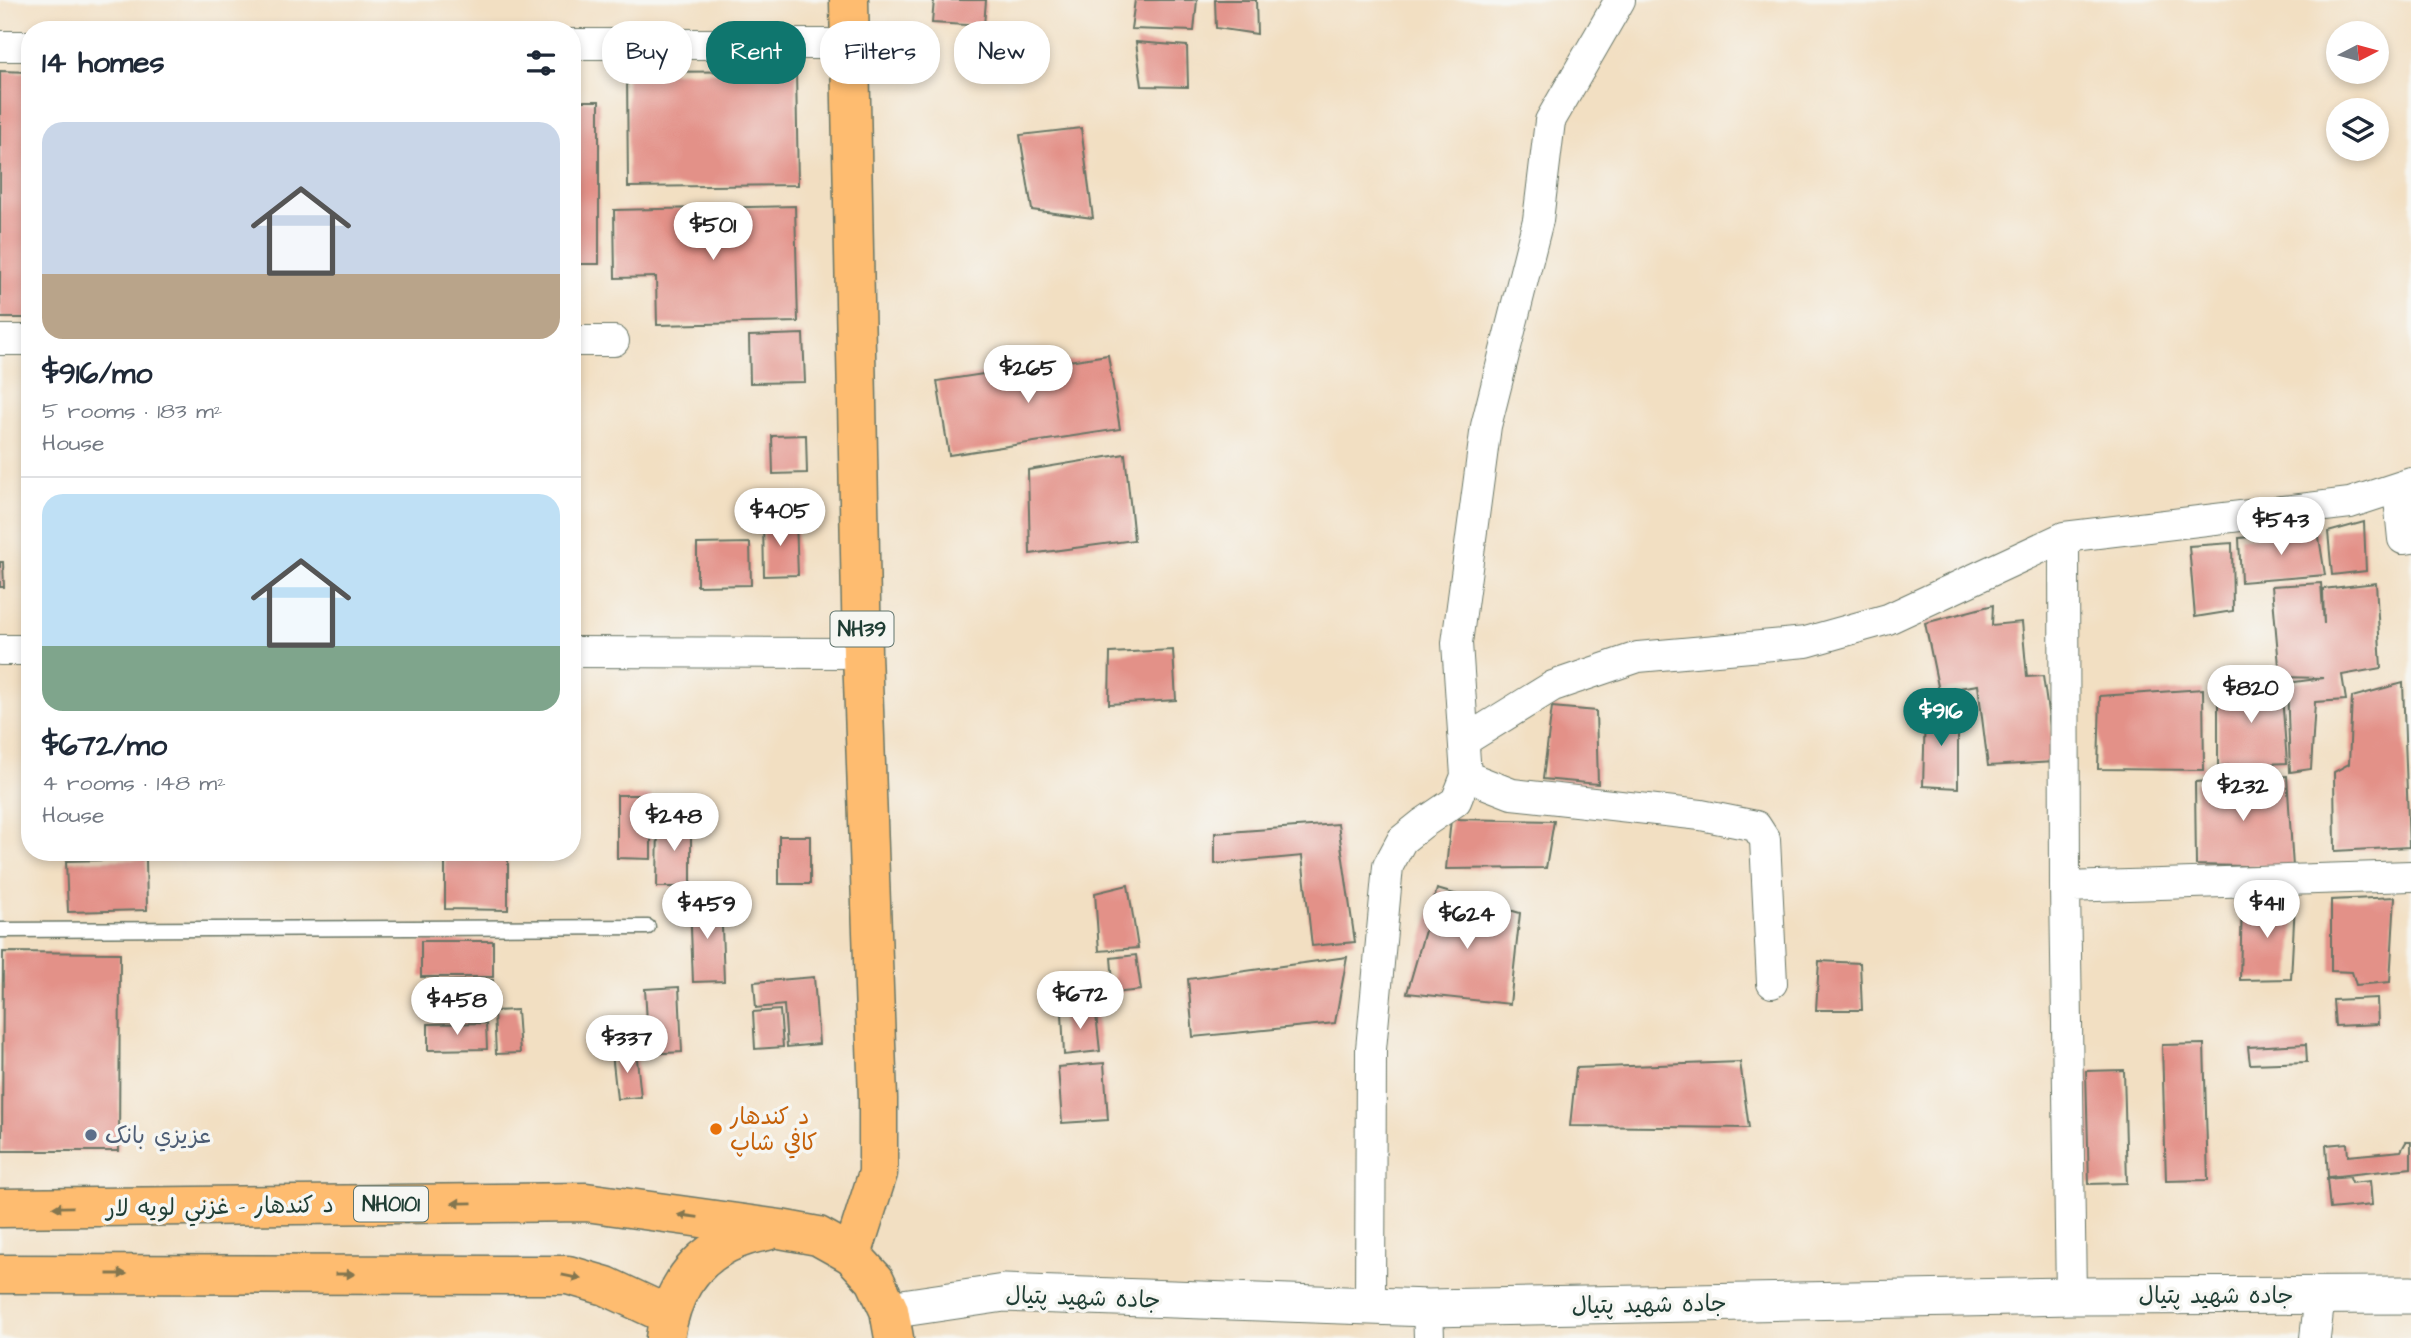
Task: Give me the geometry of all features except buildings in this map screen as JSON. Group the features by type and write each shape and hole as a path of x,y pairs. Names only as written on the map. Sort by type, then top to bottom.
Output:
{"main road":[{"name":"NH39","path":"849,0 849,21"},
{"name":"NH39","path":"850,84 862,653 878,1099 878,1174 852,1255"},
{"name":"د کندهار - غزني لويه لار","path":"0,1208 586,1202 818,1236 852,1255"},
{"path":"0,1274 568,1275 606,1286 667,1326 684,1280 710,1252 743,1235 780,1229"},
{"name":"NH0101","path":"852,1255 875,1280 892,1324"}],"street":[{"path":"1370,1307 1371,1049 1388,866 1402,840 1456,801 1466,776 1457,643 1486,426 1538,220 1550,121 1620,0"},
{"path":"581,44 820,44"},
{"path":"0,46 21,46"},
{"path":"0,340 21,340"},
{"path":"581,341 614,341"},
{"path":"1464,741 1553,686 1638,657 1806,642 1888,619 2064,537 2350,503 2411,483"},
{"path":"2411,498 2399,499 2403,539 2411,538"},
{"path":"2064,537 2065,887 2071,1296"},
{"path":"0,650 21,650"},
{"path":"581,652 862,653"},
{"path":"1466,776 1512,794 1701,815 1756,826 1765,840 1772,984"},
{"path":"2065,887 2411,876"},
{"name":"جاده شهید پتیال","path":"892,1324 1004,1293 1370,1307 1429,1323 2071,1296 2411,1295"},
{"path":"2315,1338 2320,1295"}],"lane":[{"path":"0,930 648,927"}],"place":[{"name":"د کندهار کافي شاپ","path":"716,1129"},
{"name":"عزیزي بانک","path":"91,1135"}]}
